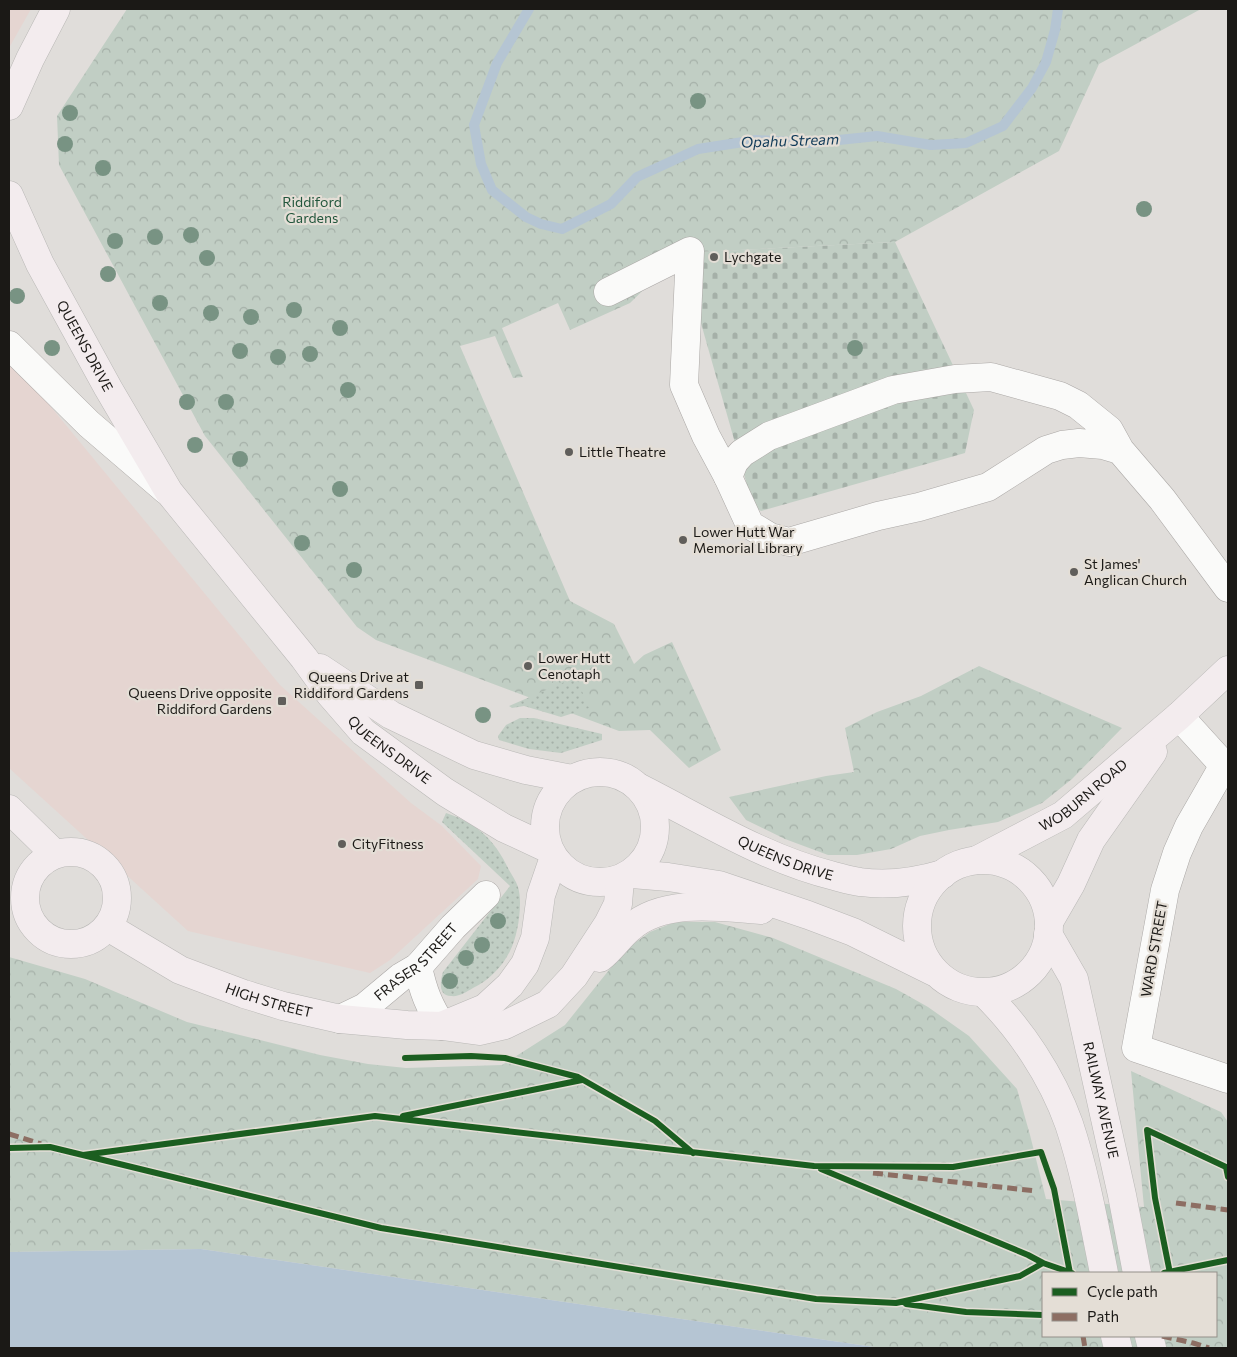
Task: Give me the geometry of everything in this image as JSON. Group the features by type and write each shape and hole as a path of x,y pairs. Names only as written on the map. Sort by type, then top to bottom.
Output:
{"main road":[{"path":"9,106 30,59 56,9"},
{"name":"QUEENS DRIVE","path":"9,195 40,264 108,388 169,492 304,658 330,694 363,732 445,792 550,854"},
{"name":"QUEENS DRIVE","path":"304,658 391,715 474,755 526,770 572,779"},
{"name":"WOBURN ROAD","path":"977,860 1063,815 1179,716 1228,670"},
{"name":"WOBURN ROAD","path":"1048,928 1091,840 1179,716"},
{"path":"591,772 611,773 629,779 640,788 651,804 655,821 654,842 643,860 626,876 611,882 578,879 566,872 550,854 544,836 545,820 550,804 558,789 572,779 591,772"},
{"name":"QUEENS DRIVE","path":"640,788 741,840 812,870 859,882 890,884 919,881 943,874"},
{"path":"9,809 54,854"},
{"path":"70,851 84,853 104,865 116,884 117,906 108,927 91,940 69,945 53,941 34,926 18,918 30,877 42,861 54,854 70,851"},
{"name":"HIGH STREET","path":"442,1026 485,1008 510,985 525,964 535,938 541,895 550,854"},
{"path":"626,876 668,877 719,885 853,932 934,972 954,986 968,991 984,993 999,991 1014,985 1027,976 1037,964 1044,950 1048,928 1046,907 1040,894 1031,882 1020,872 999,862 977,860 965,862 950,869 936,879 926,892 919,908 917,925 918,942 924,958 934,972"},
{"name":"HIGH STREET","path":"108,927 180,970 275,1003 340,1019 442,1026 479,1031 505,1025 548,1004 574,976 608,924 618,904 626,876"},
{"path":"574,976 604,956 630,927 647,917 664,911 701,905 808,915"},
{"name":"RAILWAY AVENUE","path":"1048,928 1074,979 1122,1195 1137,1272"},
{"path":"984,993 1009,1020 1052,1085 1068,1123 1088,1192 1104,1272"}],"street":[{"path":"608,292 690,252 684,384 706,436 728,477 750,525 770,537 789,542 870,518 988,487 1046,450 1062,445 1079,443 1103,445 1120,450"},
{"name":"QUEENS DRIVE","path":"9,345 89,424 169,492"},
{"path":"728,477 734,462 742,453 769,436 893,390 955,379 991,377 1060,396 1078,405 1109,430 1120,450 1162,499 1228,588"},
{"path":"1179,716 1226,767"},
{"name":"WARD STREET","path":"1226,767 1189,826 1177,853 1165,890 1136,1048 1228,1079"},
{"name":"FRASER STREET","path":"340,1019 365,1008 401,977 418,967 441,940 486,895"},
{"path":"418,967 423,990 442,1026"}],"shaded area":[{"path":"9,9 31,9 9,48"},
{"path":"9,356 280,685 411,803 442,826 481,866 478,879 390,960 370,973 188,931 9,768"}],"green space":[{"name":"Riddiford Gardens","path":"127,9 1201,9 1099,64 1059,151 895,242 681,253 630,303 570,330 558,303 502,328 523,377 513,378 495,336 460,346 570,601 614,624 634,664 644,655 672,642 721,750 689,768 650,730 619,731 376,640 357,627 205,436 59,165 57,116"},
{"path":"895,242 974,410 965,453 761,511 753,506 681,253"},
{"path":"979,666 1122,728 1072,779 1042,803 998,822 920,836 891,849 857,855 828,855 785,839 746,820 729,797 826,776 854,772 845,728 877,712 921,696"},
{"path":"576,677 589,708 561,717 524,706 512,708 509,706"},
{"path":"520,718 534,718 602,734 602,740 561,753 529,749 499,740 498,736 506,725"},
{"path":"446,813 467,822 491,841 504,859 518,887 520,902 519,919 513,945 503,962 479,985 457,996 444,994 442,991 441,980 443,972 510,886 442,822"},
{"path":"675,922 715,922 773,938 896,989 928,1007 969,1036 1017,1089 1046,1199 1144,1207 1131,1071 1221,1112 1228,1122 1228,1348 881,1348 201,1249 9,1252 9,957 85,979 187,1022 320,1055 368,1064 406,1068 502,1065 565,1025 625,950 650,932"}],"water":[{"path":"201,1249 881,1348 9,1348 9,1252"}],"waterway":[{"name":"Opahu Stream","path":"529,9 497,63 474,125 481,164 492,190 526,217 541,224 562,229 611,204 637,177 698,149 756,140 810,143 877,136 931,145 966,143 1003,126 1032,88 1046,62 1055,30 1058,9"}],"marked path":[{"path":"9,1134 41,1144"},
{"path":"873,1173 1036,1191"},
{"path":"1176,1203 1228,1210"},
{"path":"1083,1337 1085,1348"},
{"path":"1166,1337 1209,1348"}],"cycle path":[{"path":"405,1058 471,1056 505,1058 578,1077 655,1121 693,1153"},
{"path":"403,1116 582,1080"},
{"path":"83,1155 375,1116 814,1166 953,1167 1041,1152 1054,1189 1070,1272"},
{"path":"1170,1272 1155,1198 1147,1130 1226,1167 1228,1177"},
{"path":"9,1148 50,1147 381,1228 816,1299 896,1303 1020,1276 1043,1263"},
{"path":"821,1169 1028,1255 1043,1263 1069,1272"},
{"path":"1169,1272 1228,1260"},
{"path":"906,1304 966,1312 1042,1315"}],"place":[{"name":"Lychgate","path":"714,257"},
{"name":"Little Theatre","path":"569,452"},
{"name":"Lower Hutt War Memorial Library","path":"683,540"},
{"name":"St James' Anglican Church","path":"1074,572"},
{"name":"Lower Hutt Cenotaph","path":"528,666"},
{"name":"Queens Drive at Riddiford Gardens","path":"419,685"},
{"name":"Queens Drive opposite Riddiford Gardens","path":"282,701"},
{"name":"CityFitness","path":"342,844"}]}
